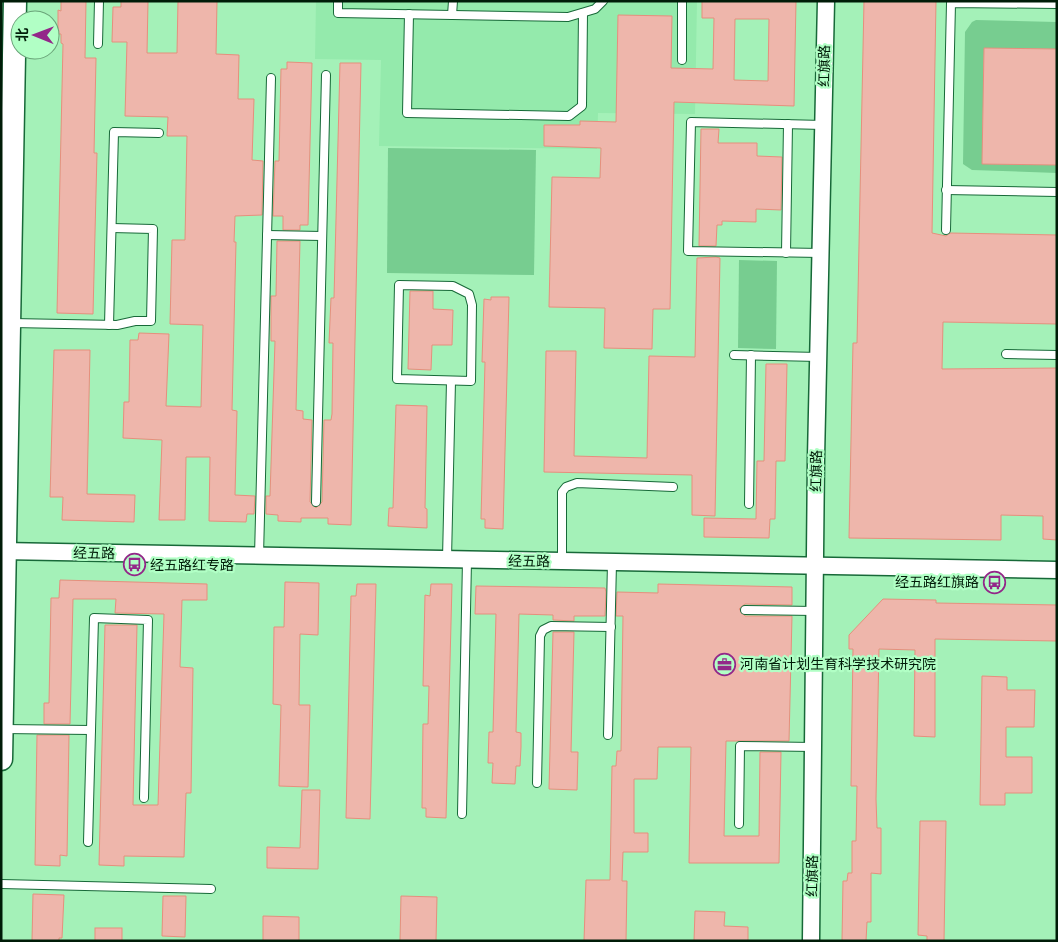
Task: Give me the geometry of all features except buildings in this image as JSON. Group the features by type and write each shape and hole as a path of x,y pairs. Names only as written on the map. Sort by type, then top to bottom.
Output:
{"street":[{"path":"1,759 10,63 14,1"},
{"name":"红旗路","path":"811,941 818,357 826,1"},
{"name":"经五路","path":"3,551 1057,570"}],"lane":[{"path":"98,44 99,1"},
{"path":"338,1 338,13 568,17 595,9 603,1"},
{"path":"452,1 452,15"},
{"path":"682,1 682,60"},
{"path":"946,230 951,3 1057,4"},
{"path":"409,14 407,113 569,116 582,106 583,13"},
{"path":"316,502 326,75"},
{"path":"259,556 271,78"},
{"path":"821,253 688,251 691,122 823,125"},
{"path":"786,253 788,124"},
{"path":"109,325 114,132 159,133"},
{"path":"946,190 1057,192"},
{"path":"6,320 109,325 135,320 151,321 153,229 112,228"},
{"path":"267,235 322,236"},
{"path":"399,285 452,286 469,294 472,305 471,381 451,381 397,379 399,285"},
{"path":"1006,354 1057,354"},
{"path":"734,355 818,357"},
{"path":"749,504 752,356"},
{"path":"447,559 451,381"},
{"path":"562,562 562,492 566,487 577,484 673,487"},
{"path":"462,814 467,560"},
{"path":"608,734 612,563"},
{"path":"746,610 815,611"},
{"path":"88,842 94,618 148,620 144,798"},
{"path":"537,783 540,636 543,630 551,626 611,627"},
{"path":"2,729 91,730"},
{"path":"739,824 740,746 813,747"},
{"path":"1,884 211,889"}],"shaded area":[{"path":"316,1 697,1 695,114 598,113 597,149 379,146 381,60 315,59"},
{"path":"976,20 1057,22 1057,49 984,48 982,163 1057,165 1057,173 972,170 963,164 965,32 972,22"},
{"path":"388,148 536,150 534,275 387,273"},
{"path":"739,260 777,261 776,349 738,348"}],"place":[{"name":"经五路红专路","path":"134,565"},
{"name":"经五路红旗路","path":"995,582"},
{"name":"河南省计划生育科学技术研究院","path":"724,664"}]}
